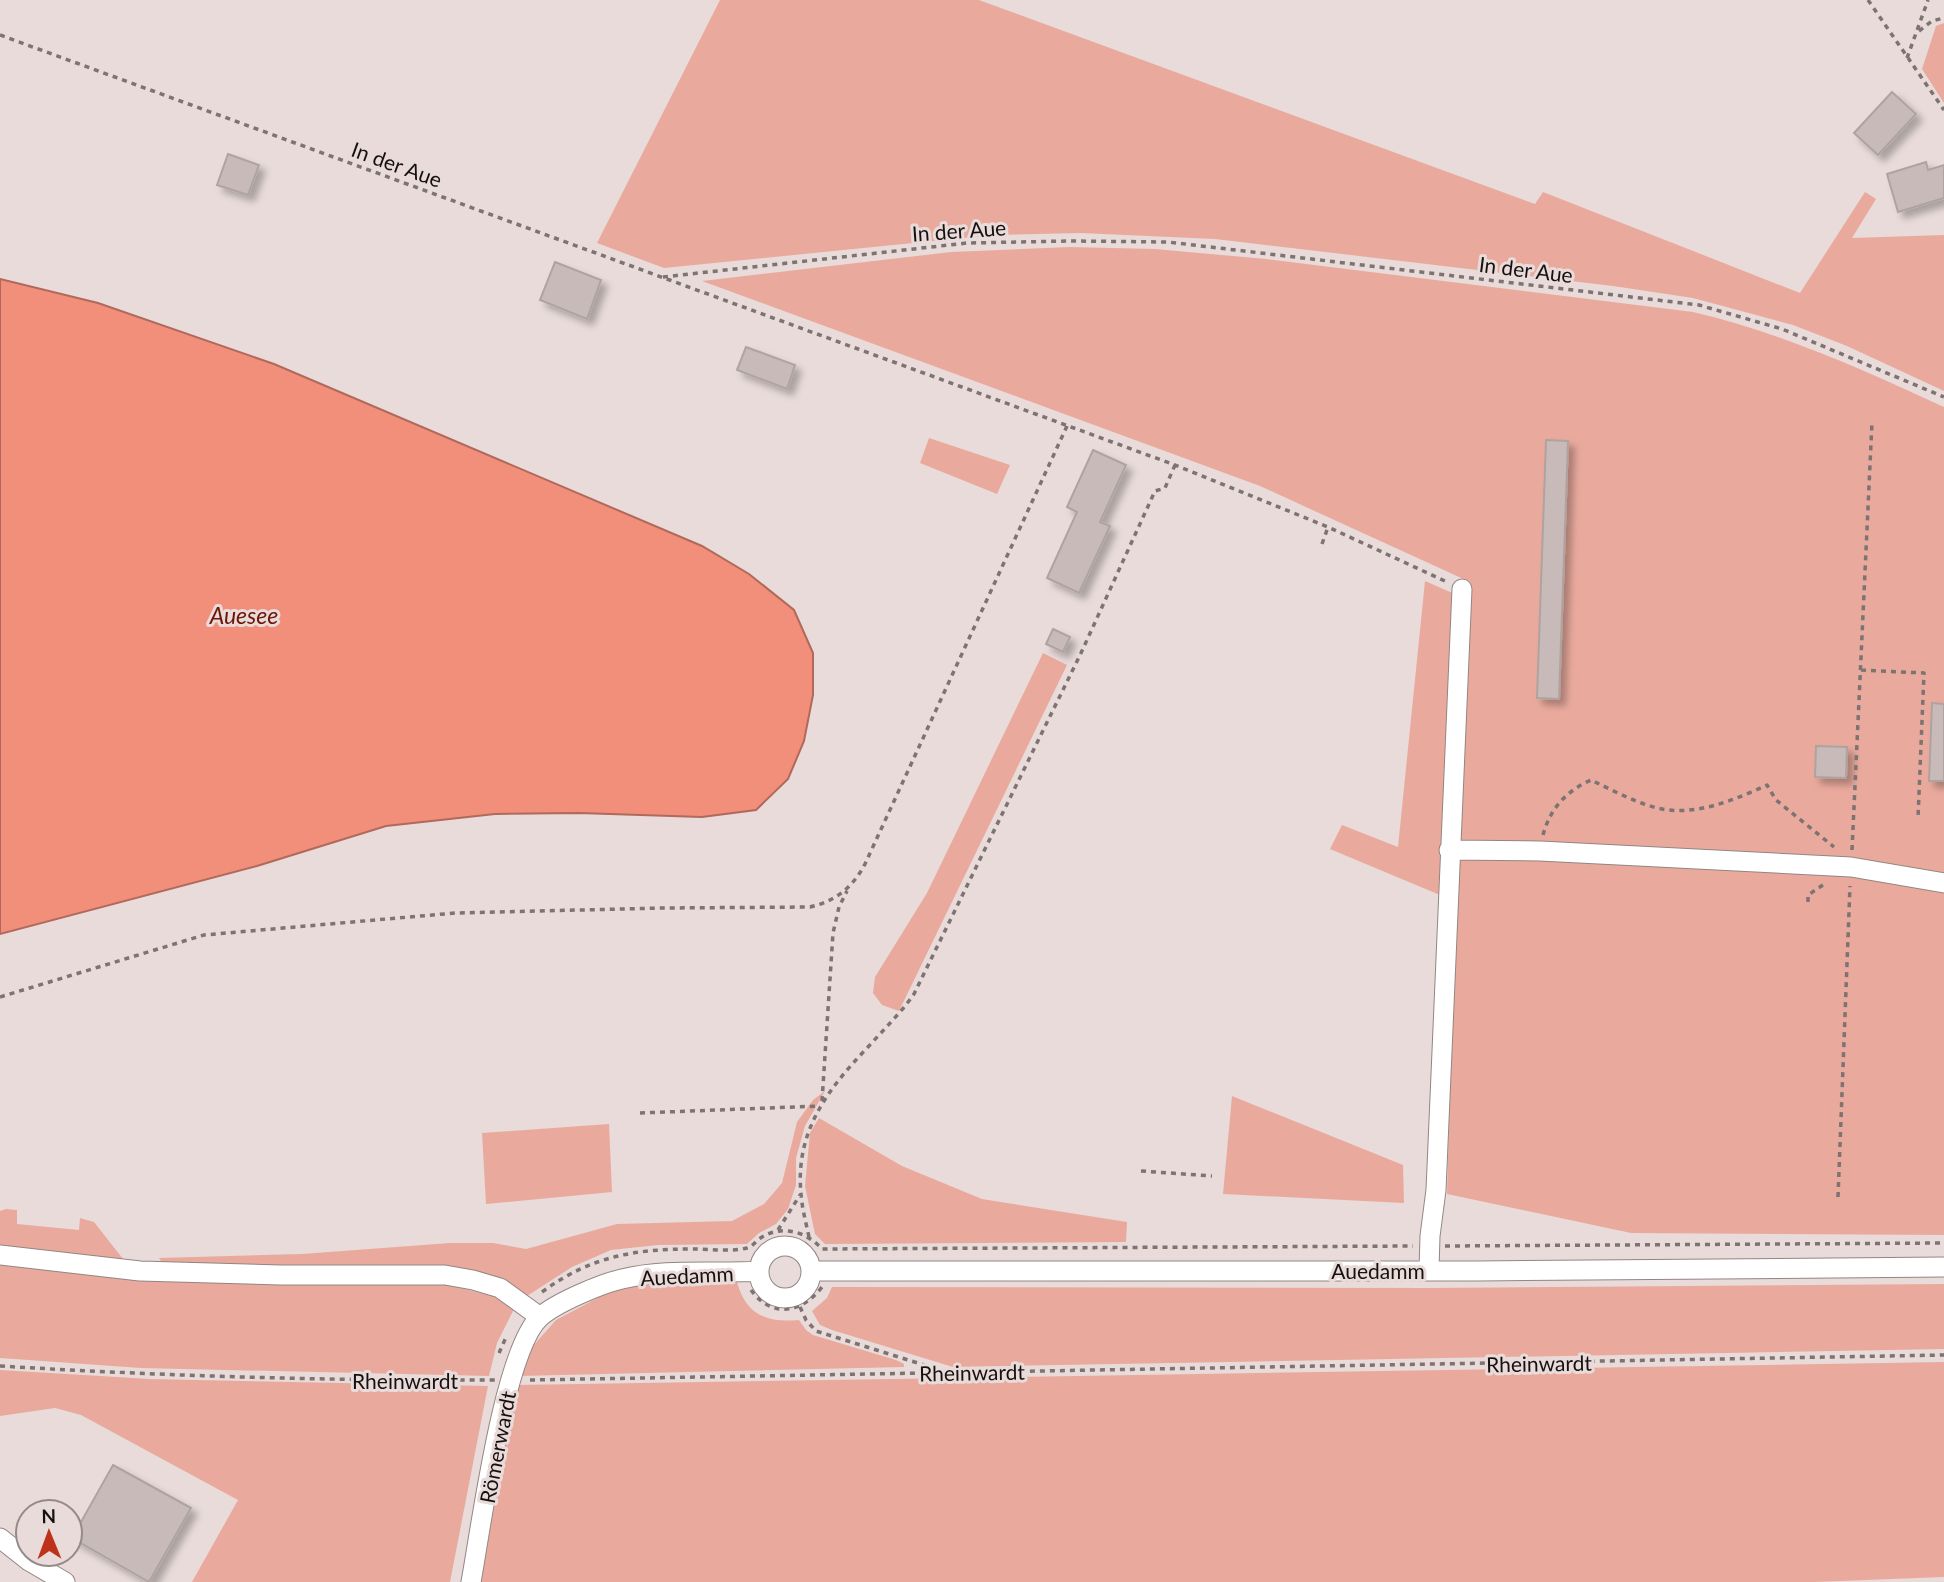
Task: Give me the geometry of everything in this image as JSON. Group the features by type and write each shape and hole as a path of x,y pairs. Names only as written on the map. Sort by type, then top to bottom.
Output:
{"street":[{"path":"1429,1270 1436,1190 1462,589"},
{"path":"1450,850 1540,851 1851,867 1944,883"},
{"name":"Auedamm","path":"540,1317 581,1293 621,1279 662,1273 752,1271 770,1251 780,1246 792,1246 802,1251 819,1272 1944,1267"},
{"path":"0,1255 140,1271 445,1275 500,1288 540,1317"},
{"name":"Auedamm","path":"752,1271 772,1294 785,1298 798,1294 819,1272"},
{"name":"Römerwardt","path":"471,1582 499,1376 540,1317"},
{"path":"0,1538 29,1561 65,1582"}],"path":[{"path":"1868,0 1944,110"},
{"path":"1907,58 1928,0"},
{"path":"1917,32 1932,21 1944,18"},
{"name":"In der Aue","path":"0,35 661,277 967,243 1168,242 1699,306 1782,329 1944,397"},
{"path":"661,277 1175,465 1328,527 1462,589"},
{"path":"1838,1197 1872,422"},
{"path":"821,1104 833,933 839,907 866,864 1068,426"},
{"path":"809,1237 801,1193 803,1152 808,1130 821,1104 844,1073 901,1014 914,994 1080,653 1155,491 1166,488 1175,465"},
{"path":"1322,544 1328,527"},
{"path":"1861,670 1924,673 1918,818"},
{"path":"1540,851 1543,832 1552,813 1572,789 1591,780 1628,798 1658,808 1677,810 1699,809 1733,801 1768,785 1776,800 1840,852 1851,867"},
{"path":"0,997 204,935 455,913 810,907 824,904 849,888"},
{"path":"640,1113 821,1104"},
{"path":"1141,1171 1212,1176"},
{"path":"777,1232 801,1193"},
{"path":"822,1249 819,1272 822,1287 813,1299 800,1307 785,1310 770,1307 757,1299 748,1286 752,1271 745,1260 749,1248 759,1239 788,1230 809,1237 822,1249 1944,1243"},
{"path":"524,1304 556,1281 591,1263 624,1254 660,1249 749,1248"},
{"path":"800,1307 806,1320 816,1331 924,1364 939,1373"},
{"path":"498,1356 507,1334"},
{"name":"Rheinwardt","path":"0,1366 320,1380 939,1373 1944,1355"}],"shaded area":[{"path":"720,0 979,0 1535,204 1543,192 1800,293 1865,192 1876,199 1852,238 1944,235 1944,391 1847,346 1793,325 1693,298 1613,286 1215,239 1080,233 993,235 664,268 597,243"},
{"path":"1944,23 1944,103 1922,69 1936,26"},
{"path":"1069,247 1155,249 1266,259 1693,312 1790,341 1944,407 1944,1235 1631,1233 1447,1194 1455,901 1470,582 1260,486 702,281 951,252"},
{"path":"929,438 1010,465 997,494 920,463"},
{"path":"1425,581 1457,595 1440,895 1330,849 1342,825 1398,847"},
{"path":"1043,653 1067,665 899,1011 882,1005 873,993 875,977 927,893"},
{"path":"825,1091 805,1126 796,1158 796,1185 788,1209 776,1224 759,1233 747,1244 658,1245 611,1250 572,1267 527,1296 512,1287 165,1267 159,1258 302,1254 450,1243 493,1243 526,1249 617,1224 732,1221 764,1204 782,1183 797,1122 813,1100"},
{"path":"1232,1096 1403,1165 1404,1203 1223,1194"},
{"path":"819,1118 902,1166 982,1199 1127,1222 1126,1242 825,1244 815,1234 805,1186 810,1133"},
{"path":"609,1124 612,1192 486,1204 482,1133"},
{"path":"17,1210 17,1224 79,1230 80,1218 94,1222 127,1264 0,1250 0,1211"},
{"path":"0,1265 146,1281 445,1284 496,1297 514,1309 497,1343 489,1376 141,1368 0,1358"},
{"path":"650,1282 737,1282 746,1302 759,1315 777,1320 799,1320 813,1335 896,1360 904,1364 904,1367 519,1376 525,1355 556,1320 605,1294"},
{"path":"1944,1284 1944,1349 953,1367 832,1330 820,1325 812,1311 827,1298 832,1287 1429,1288"},
{"path":"1944,1362 1944,1577 1814,1582 480,1582 517,1385"},
{"path":"0,1370 150,1379 488,1386 450,1582 192,1582 238,1500 81,1415 55,1408 0,1416"}],"water":[{"name":"Auesee","path":"0,279 98,303 274,364 702,546 749,574 794,610 813,653 813,695 804,741 788,779 756,810 702,817 579,813 495,814 386,826 257,866 0,934"}],"building":[{"path":"1892,92 1916,114 1878,155 1854,133"},
{"path":"228,154 259,165 248,195 217,185"},
{"path":"1926,162 1928,170 1944,165 1944,198 1898,212 1887,174"},
{"path":"555,262 601,280 587,319 540,300"},
{"path":"746,347 795,365 787,389 737,370"},
{"path":"1546,440 1568,441 1559,699 1537,698"},
{"path":"1093,450 1126,465 1100,522 1110,526 1079,593 1047,578 1077,512 1067,507"},
{"path":"1053,629 1070,637 1063,652 1046,644"},
{"path":"1932,703 1944,704 1944,781 1929,781"},
{"path":"1816,746 1847,747 1846,778 1815,777"},
{"path":"113,1465 191,1508 149,1582 84,1545 84,1517"}]}
